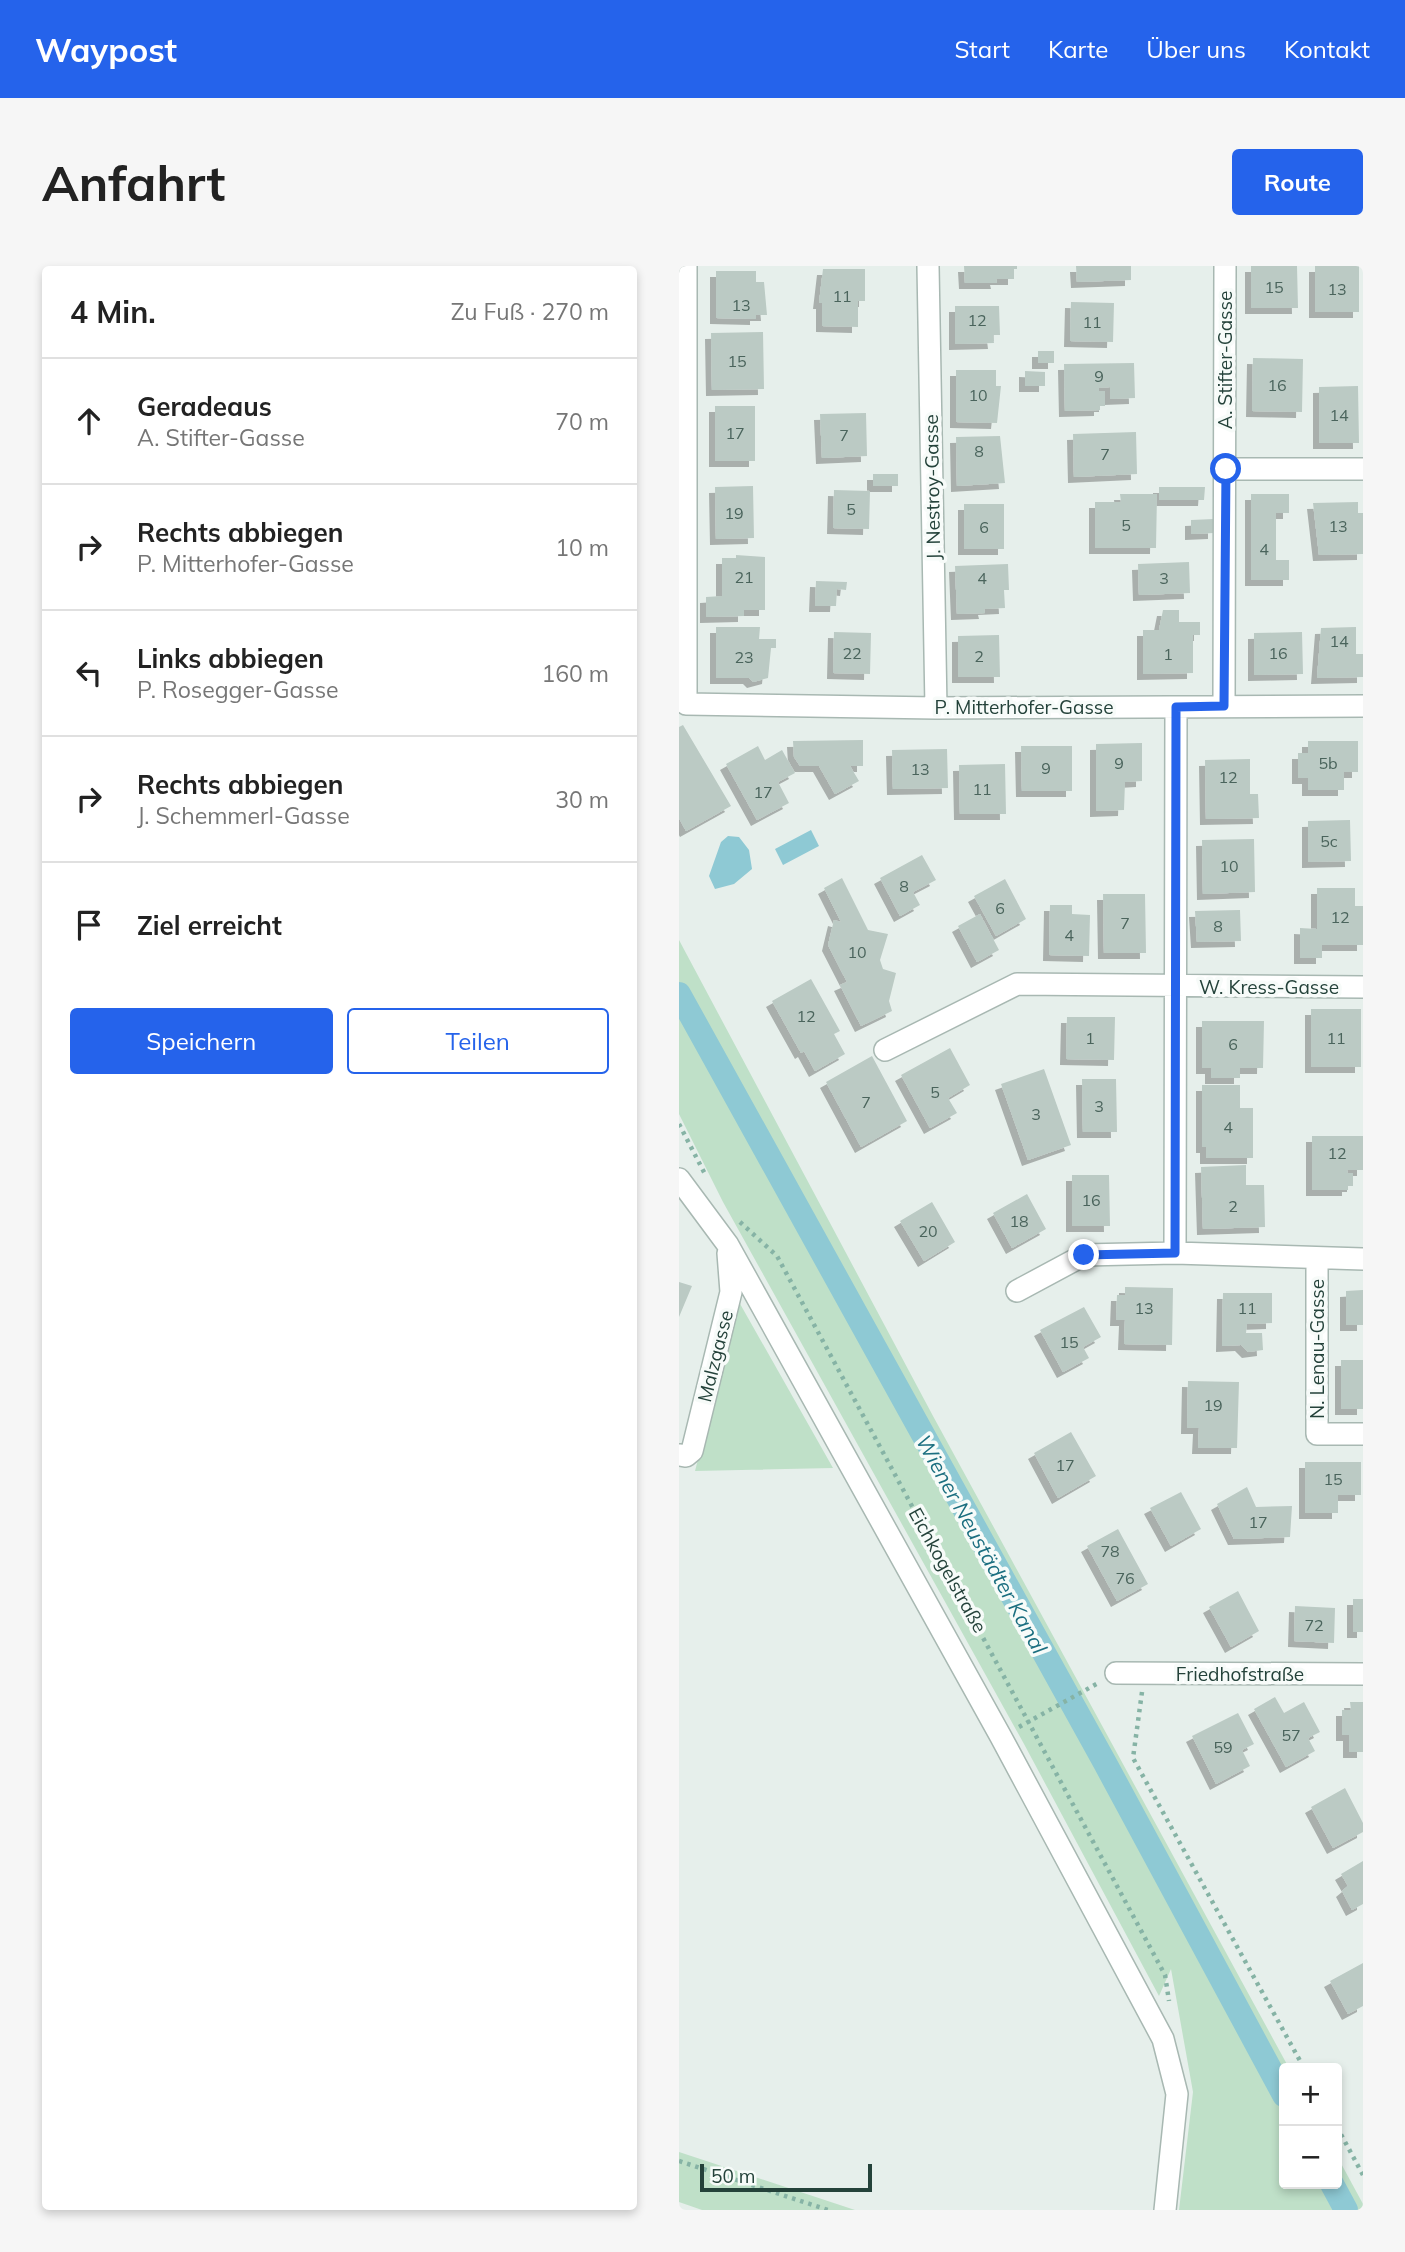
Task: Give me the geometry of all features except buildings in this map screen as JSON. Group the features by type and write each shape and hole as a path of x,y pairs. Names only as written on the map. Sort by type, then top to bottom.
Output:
{"street":[{"name":"P. Mitterhofer-Gasse","path":"686,266 686,704 936,708 1363,706"},
{"name":"J. Nestroy-Gasse","path":"928,266 936,708"},
{"name":"A. Stifter-Gasse","path":"1224,706 1225,266"},
{"path":"1226,469 1363,469"},
{"path":"1175,1253 1176,707"},
{"name":"W. Kress-Gasse","path":"885,1049 1017,984 1363,986"},
{"name":"Eichkogelstraße","path":"682,1188 727,1245 1001,1737 1163,2039 1177,2094 1165,2210"},
{"name":"Malzgasse","path":"679,1455 686,1456 692,1451 731,1292 727,1245"},
{"path":"1017,1291 1084,1255 1175,1253 1363,1259"},
{"name":"N. Lenau-Gasse","path":"1317,1259 1317,1434 1363,1434"},
{"name":"Friedhofstraße","path":"1117,1674 1363,1674"}],"path":[{"path":"679,1124 708,1181"},
{"name":"Eichkogelstraße","path":"739,1221 777,1256 1165,1975 1171,2009 1163,2039"},
{"path":"1145,1674 1133,1758 1301,2063"},
{"path":"1030,1721 1094,1685"},
{"path":"1342,2136 1363,2175"},
{"path":"679,2161 828,2210"}],"green space":[{"path":"679,940 933,1416 1286,2063 1279,2063 1279,2189 1342,2189 1342,2165 1363,2204 1363,2210 1179,2210 1193,2092 1171,1969 1159,1996 1024,1744 723,1202 679,1114"},
{"path":"739,1302 833,1468 695,1471"},
{"path":"679,2152 855,2210 702,2210 679,2202"}],"water":[{"path":"811,830 819,846 783,865 775,849"},
{"path":"728,836 739,837 749,850 752,869 734,884 715,889 709,876 721,842"}],"waterway":[{"name":"Wiener Neustädter Kanal","path":"679,994 1105,1763 1279,2086"},
{"name":"Wiener Neustädter Kanal","path":"1335,2189 1346,2210"}],"route":[{"path":"1084,1255 1175,1253 1176,707 1224,706 1226,469"}]}
